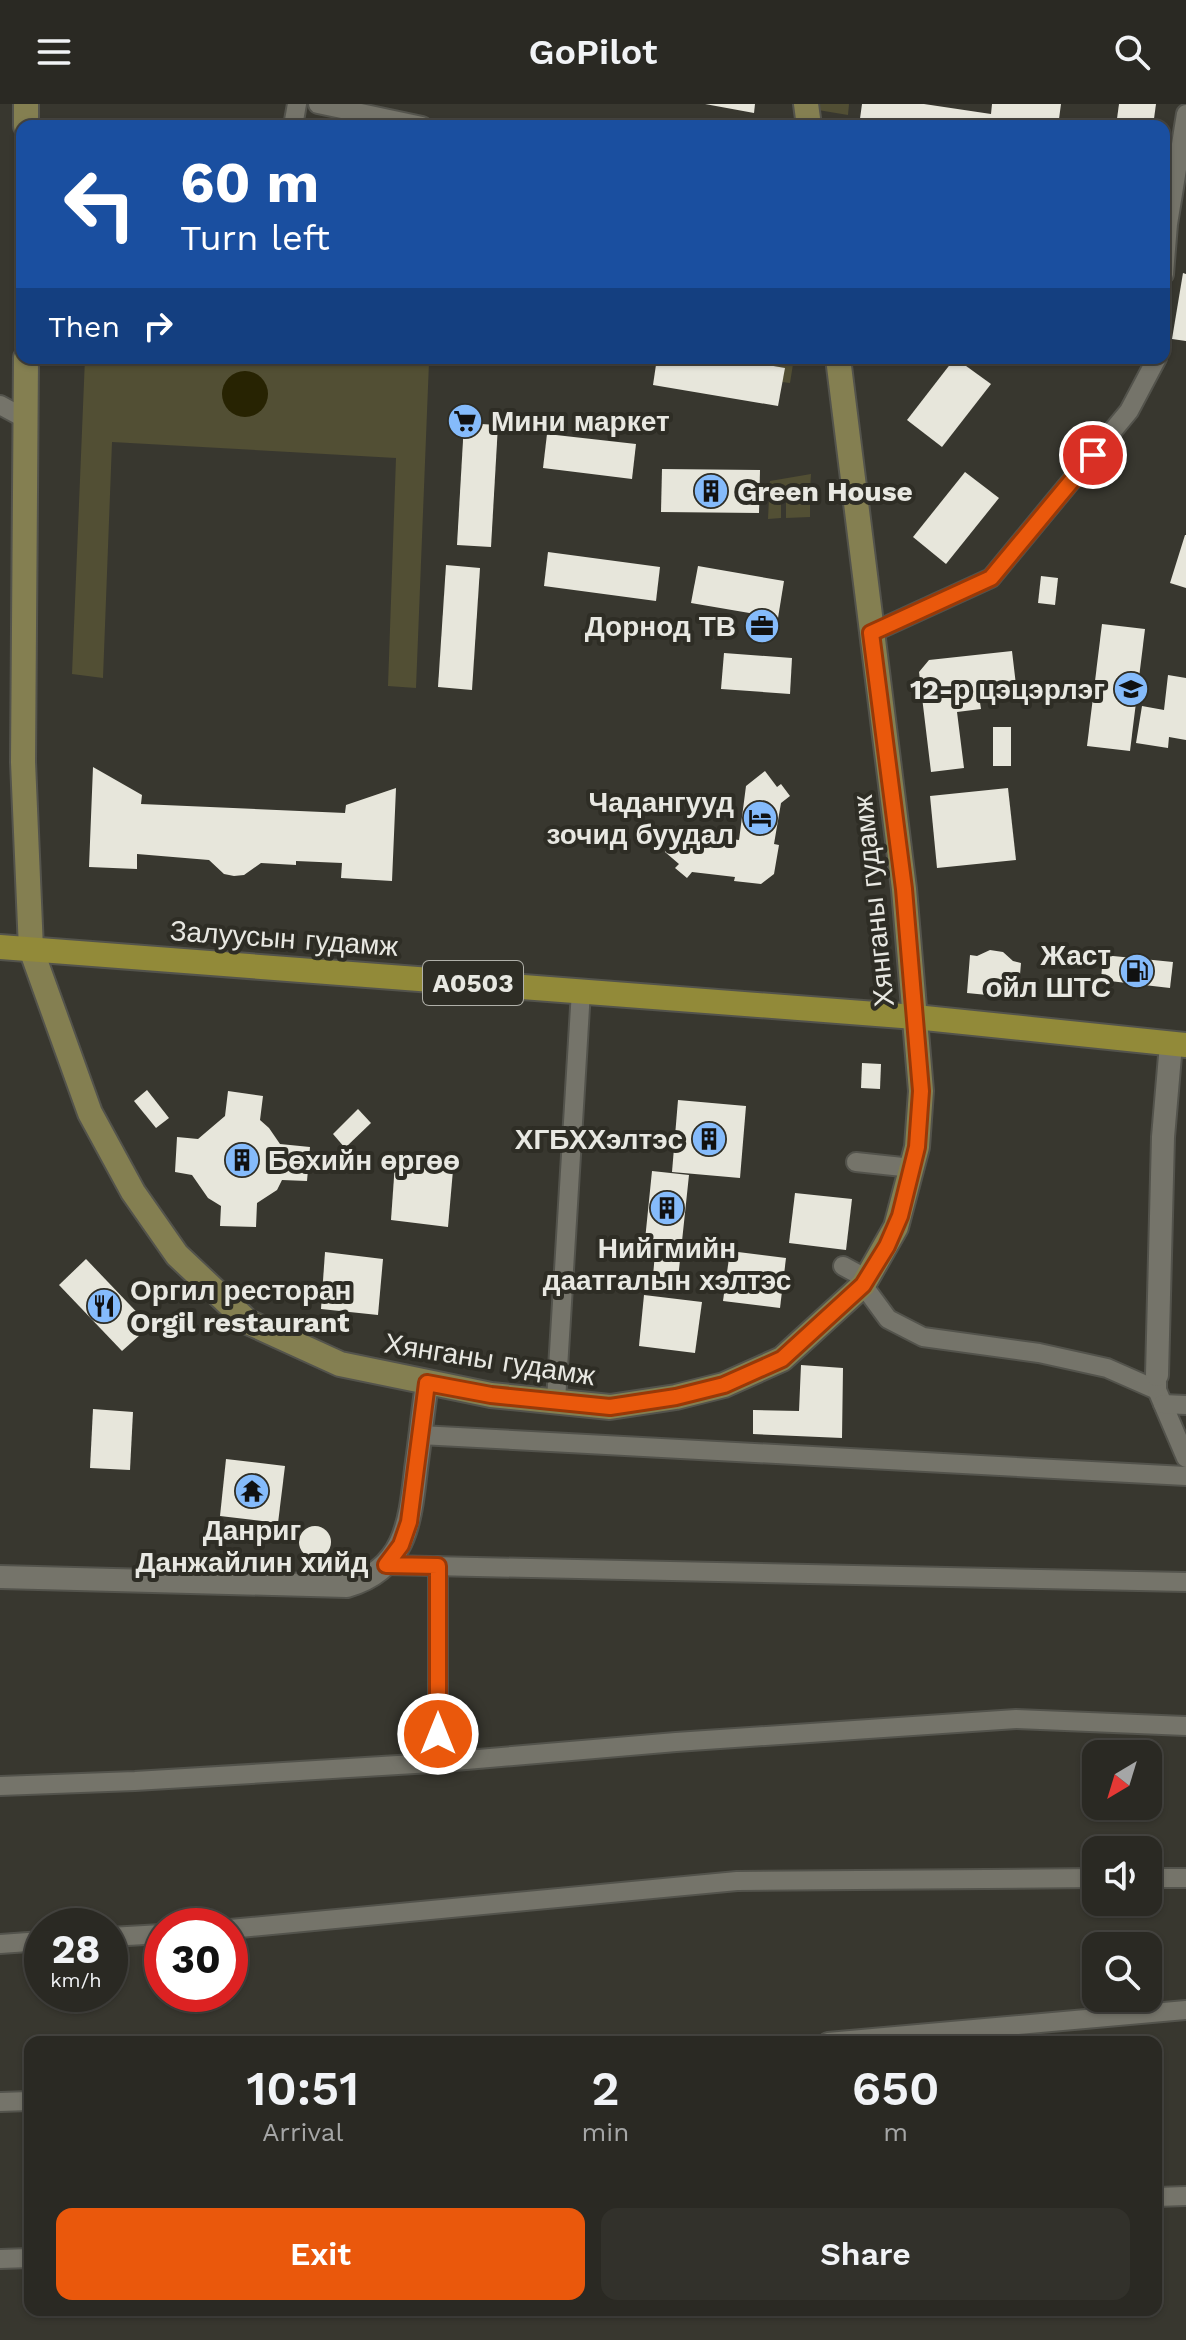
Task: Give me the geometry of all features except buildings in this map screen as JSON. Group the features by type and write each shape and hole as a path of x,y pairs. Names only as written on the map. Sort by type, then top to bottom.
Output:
{"main road":[{"name":"Хянганы гудамж","path":"26,364 23,762 31,949 90,1113 133,1192 177,1255 248,1322 340,1364 491,1395 610,1407 676,1397 724,1385 782,1359 865,1282 896,1227 917,1147 921,1091 904,889 839,364"},
{"name":"A0503","path":"0,947 31,949"},
{"name":"Залуусын гудамж","path":"31,949 915,1017"},
{"name":"A0503","path":"915,1017 1178,1045"}],"street":[{"path":"318,104 394,120"},
{"path":"1170,201 1186,114"},
{"path":"871,633 991,578 1129,411 1154,364"},
{"path":"0,405 26,419"},
{"path":"556,1401 581,991"},
{"path":"1178,1045 1163,1137 1159,1390 1186,1458"},
{"path":"856,1162 912,1168"},
{"path":"843,1266 865,1282 888,1319 923,1337 1039,1353 1107,1368 1186,1405"},
{"path":"0,1577 347,1586 368,1580 386,1565 401,1545 409,1522 427,1383"},
{"path":"420,1435 1186,1476"},
{"path":"386,1565 1186,1582"},
{"path":"438,1566 438,1762"},
{"path":"0,1786 438,1762 1016,1719 1186,1726"},
{"path":"248,1927 737,1881 1082,1878"},
{"path":"1162,1878 1186,1878"},
{"path":"0,1944 24,1942"},
{"path":"895,2036 1186,2010"},
{"path":"0,2102 24,2101"},
{"path":"1162,2197 1186,2196"},
{"path":"0,2259 24,2258"}],"shaded area":[{"path":"817,104 849,104 848,115 818,110"},
{"path":"85,364 429,364 416,688 388,686 396,458 112,442 103,678 72,674"},
{"path":"762,364 793,364 790,383 782,382 784,368"},
{"path":"245,371 262,377 268,394 262,411 245,417 228,411 222,394 228,377"},
{"path":"811,474 810,489 791,489 790,486 769,488 770,481"},
{"path":"791,496 810,497 810,517 786,518 786,500 791,500"},
{"path":"769,499 781,499 781,518 768,519"}],"place":[{"name":"Мини маркет","path":"465,421"},
{"name":"Green House","path":"711,491"},
{"name":"Дорнод ТВ","path":"762,626"},
{"name":"12-р цэцэрлэг","path":"1131,689"},
{"name":"Чадангууд зочид буудал","path":"760,818"},
{"name":"Жаст ойл ШТС","path":"1137,971"},
{"name":"ХГБХХэлтэс","path":"709,1139"},
{"name":"Бөхийн өргөө","path":"242,1160"},
{"name":"Нийгмийн даатгалын хэлтэс","path":"667,1208"},
{"name":"Оргил ресторан Orgil restaurant","path":"104,1306"},
{"name":"Данриг Данжайлин хийд","path":"252,1491"}],"route":[{"path":"438,1734 438,1566 386,1565 401,1545 409,1522 427,1383 491,1395 610,1407 676,1397 724,1385 782,1359 863,1285 887,1246 900,1216 917,1147 921,1091 904,889 871,633 991,578 1093,455"}]}
